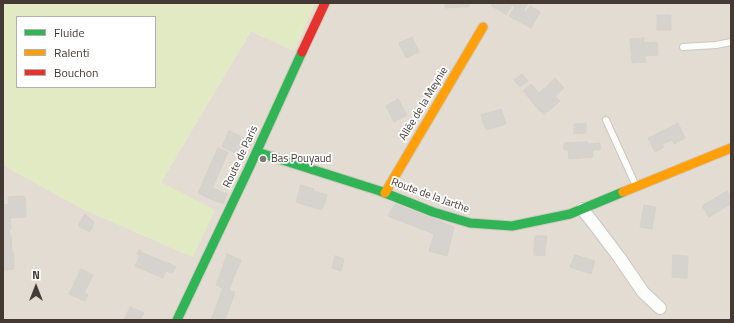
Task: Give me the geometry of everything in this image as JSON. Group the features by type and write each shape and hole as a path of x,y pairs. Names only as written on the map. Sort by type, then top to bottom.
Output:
{"street":[{"name":"Route de Paris","path":"178,320 325,3"},
{"name":"Allée de la Meynie","path":"385,193 483,27"},
{"name":"Route de la Jarthe","path":"257,152 385,193 433,212 470,223 512,226 570,214 731,148"},
{"path":"582,209 619,257 643,292 660,308"}],"lane":[{"path":"684,47 716,45 731,42"},
{"path":"606,120 636,187"}],"shaded area":[{"path":"315,3 731,3 731,320 3,320 3,165 83,209 193,257 161,182 251,31 294,51"}],"green space":[{"path":"3,3 315,3 294,51 251,31 161,182 215,210 193,257 83,209 3,165"}],"building":[{"path":"445,3 461,3 462,7 445,8"},
{"path":"461,3 469,3 469,7 462,7"},
{"path":"493,3 504,3 499,10 491,6"},
{"path":"504,3 509,3 512,5 506,15 499,10"},
{"path":"513,3 528,3 523,11 526,12 530,6 540,12 531,28 509,16 515,7 512,5"},
{"path":"657,15 671,15 671,30 657,30"},
{"path":"412,37 419,52 406,58 399,43"},
{"path":"644,38 644,43 657,42 658,55 645,56 646,62 632,63 630,39"},
{"path":"522,74 528,81 520,87 514,80"},
{"path":"555,78 564,88 540,111 523,91 531,84 539,93 544,88 548,87 547,86"},
{"path":"556,97 560,101 544,115 540,111"},
{"path":"398,99 407,115 394,122 386,106"},
{"path":"501,109 506,124 486,130 481,115"},
{"path":"586,123 586,133 574,134 574,124"},
{"path":"678,123 685,138 674,144 672,140 662,144 664,147 655,152 648,138"},
{"path":"229,131 252,142 245,157 222,147"},
{"path":"587,142 588,144 600,143 601,150 593,150 593,157 569,159 568,150 564,150 564,143"},
{"path":"218,148 228,152 208,198 198,193"},
{"path":"301,185 314,189 313,191 327,195 322,210 296,202"},
{"path":"212,188 227,194 223,204 208,198"},
{"path":"727,191 731,198 731,204 709,217 702,206"},
{"path":"8,197 25,197 26,216 10,218 11,229 9,229 14,261 6,261 7,270 3,270 3,205 9,204"},
{"path":"395,204 454,227 447,256 429,251 434,234 388,216"},
{"path":"644,205 656,207 652,229 640,227"},
{"path":"85,214 94,222 92,228 86,225 84,229 78,226"},
{"path":"86,225 92,228 89,232 84,229"},
{"path":"535,236 547,236 545,250 534,250"},
{"path":"139,250 141,251 140,252 170,264 163,278 135,266 140,255 137,254"},
{"path":"534,250 545,250 545,256 534,255"},
{"path":"227,254 241,260 233,279 220,275"},
{"path":"575,255 595,261 591,274 570,267"},
{"path":"673,255 688,256 687,278 672,277"},
{"path":"335,256 344,259 341,271 332,268"},
{"path":"6,261 14,261 14,269 7,270"},
{"path":"170,264 176,267 172,273 166,271"},
{"path":"81,269 93,275 84,293 88,295 85,301 69,294"},
{"path":"220,275 233,279 229,290 235,292 232,301 220,296 223,288 216,285"},
{"path":"220,296 232,301 225,320 211,320"},
{"path":"130,307 144,313 140,320 124,320"}],"traffic: fast":[{"path":"177,320 302,52"},
{"path":"257,152 380,191 433,212 470,223 512,226 570,214 623,192"}],"traffic: slow":[{"path":"385,193 483,27"},
{"path":"623,192 731,148"}],"traffic: jam":[{"path":"302,52 325,3"}],"place":[{"name":"Bas Pouyaud","path":"263,159"}]}
